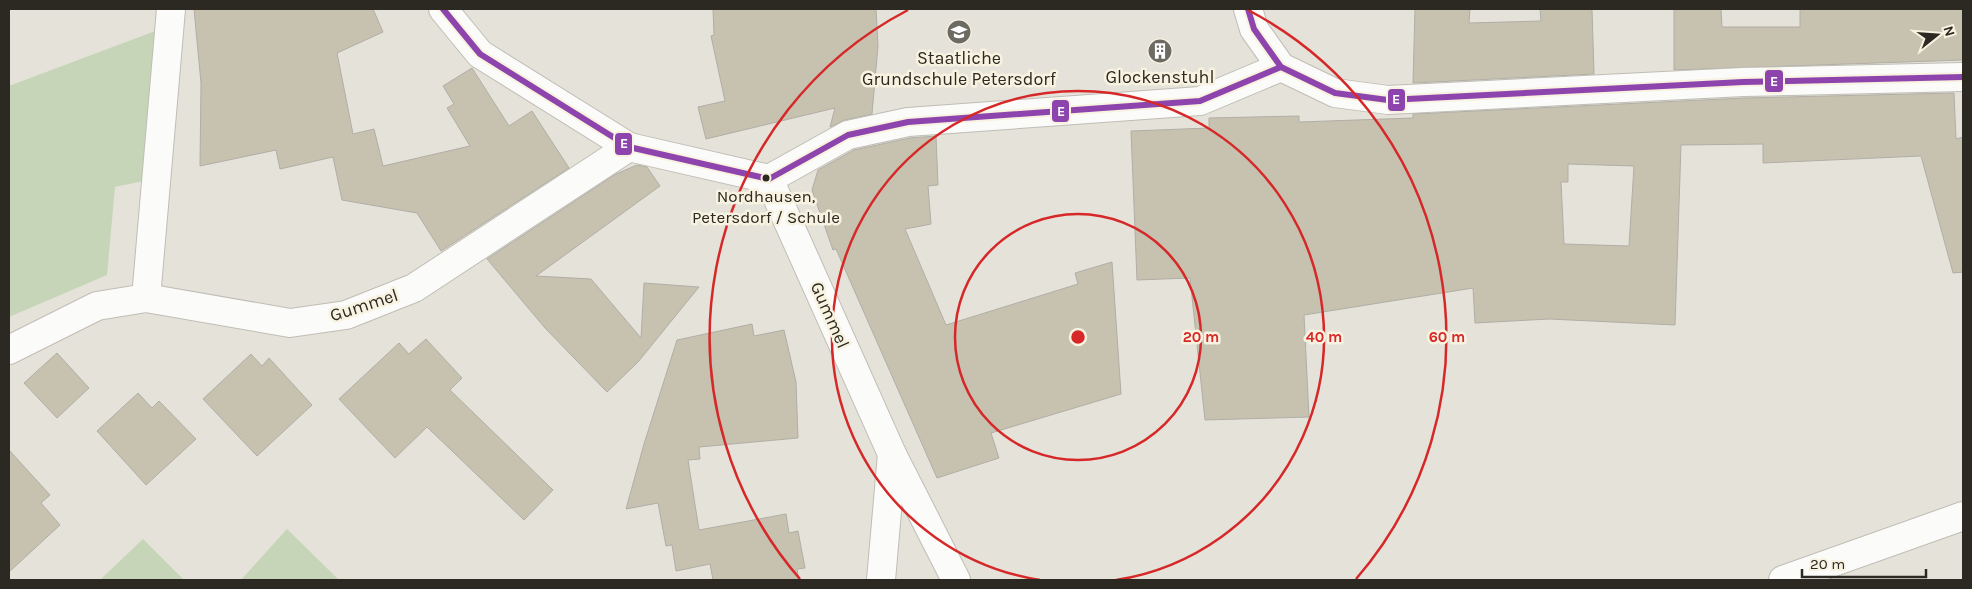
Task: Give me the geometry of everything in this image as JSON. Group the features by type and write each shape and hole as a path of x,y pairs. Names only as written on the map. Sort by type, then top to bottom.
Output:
{"street":[{"path":"146,298 171,9"},
{"path":"443,9 480,54 629,147 769,179 848,135 908,122 1200,101 1281,67"},
{"path":"1248,9 1254,29 1281,67 1335,93 1388,100 1743,82 1963,77"},
{"name":"Gummel","path":"9,350 97,306 146,298 290,323 346,315 414,288 629,147"},
{"name":"Gummel","path":"769,179 892,454 956,580"},
{"path":"881,580 892,454"},
{"path":"1783,580 1847,569 1963,516"}],"green space":[{"path":"158,30 148,180 115,187 107,275 9,317 9,86"},
{"path":"287,529 339,580 241,580"},
{"path":"143,539 184,580 100,580"}],"building":[{"path":"194,9 373,9 383,32 337,53 353,134 374,129 383,166 470,146 447,108 454,104 443,86 472,68 509,126 532,111 569,168 441,251 417,213 342,200 333,157 280,169 276,150 200,166 201,83"},
{"path":"713,9 876,9 878,46 872,114 845,120 830,127 835,108 706,139 698,107 725,101 711,36 714,35"},
{"path":"1415,9 1470,9 1469,23 1541,21 1540,9 1592,9 1594,74 1413,83"},
{"path":"1674,9 1721,9 1722,27 1800,27 1800,9 1963,9 1963,60 1674,70"},
{"path":"1954,93 1956,139 1963,137 1963,272 1953,273 1921,156 1763,163 1763,144 1681,145 1675,325 1549,319 1475,323 1473,288 1304,315 1309,417 1205,420 1190,278 1137,280 1131,131 1209,128 1209,118 1299,116 1299,122 1413,118 1413,114 1744,98","holes":["1568,164 1634,166 1629,246 1564,244 1561,182 1568,182"]},
{"path":"936,136 938,185 928,186 931,224 905,229 946,325 1078,284 1075,273 1112,262 1121,394 991,433 999,458 937,478 836,249 833,250 812,190 818,170 854,150 910,138"},
{"path":"637,165 647,167 660,186 536,276 591,279 641,338 644,283 699,287 638,362 607,392 545,328 487,259 616,174"},
{"path":"752,324 754,336 784,330 796,382 798,438 699,447 700,459 688,460 699,530 786,514 789,533 798,531 805,568 797,569 799,580 713,580 710,564 676,571 672,545 666,546 658,503 626,509 644,444 677,340"},
{"path":"426,339 462,378 450,390 553,490 524,520 427,427 395,458 339,399 399,343 409,354"},
{"path":"57,353 89,388 57,418 24,383"},
{"path":"251,354 262,366 269,358 312,405 257,456 203,399"},
{"path":"138,393 152,408 159,401 196,439 146,485 97,431"},
{"path":"9,450 50,495 41,503 60,525 9,572"}],"transit line":[{"name":"E","path":"443,9 480,54 629,147 769,179 848,135 908,122 1200,101 1281,67"},
{"name":"E","path":"1248,9 1254,29 1281,67 1335,93 1388,100 1743,82 1963,77"}],"place":[{"name":"Staatliche Grundschule Petersdorf","path":"959,32"},
{"name":"Glockenstuhl","path":"1160,51"},
{"name":"Nordhausen, Petersdorf / Schule","path":"766,178"}]}
